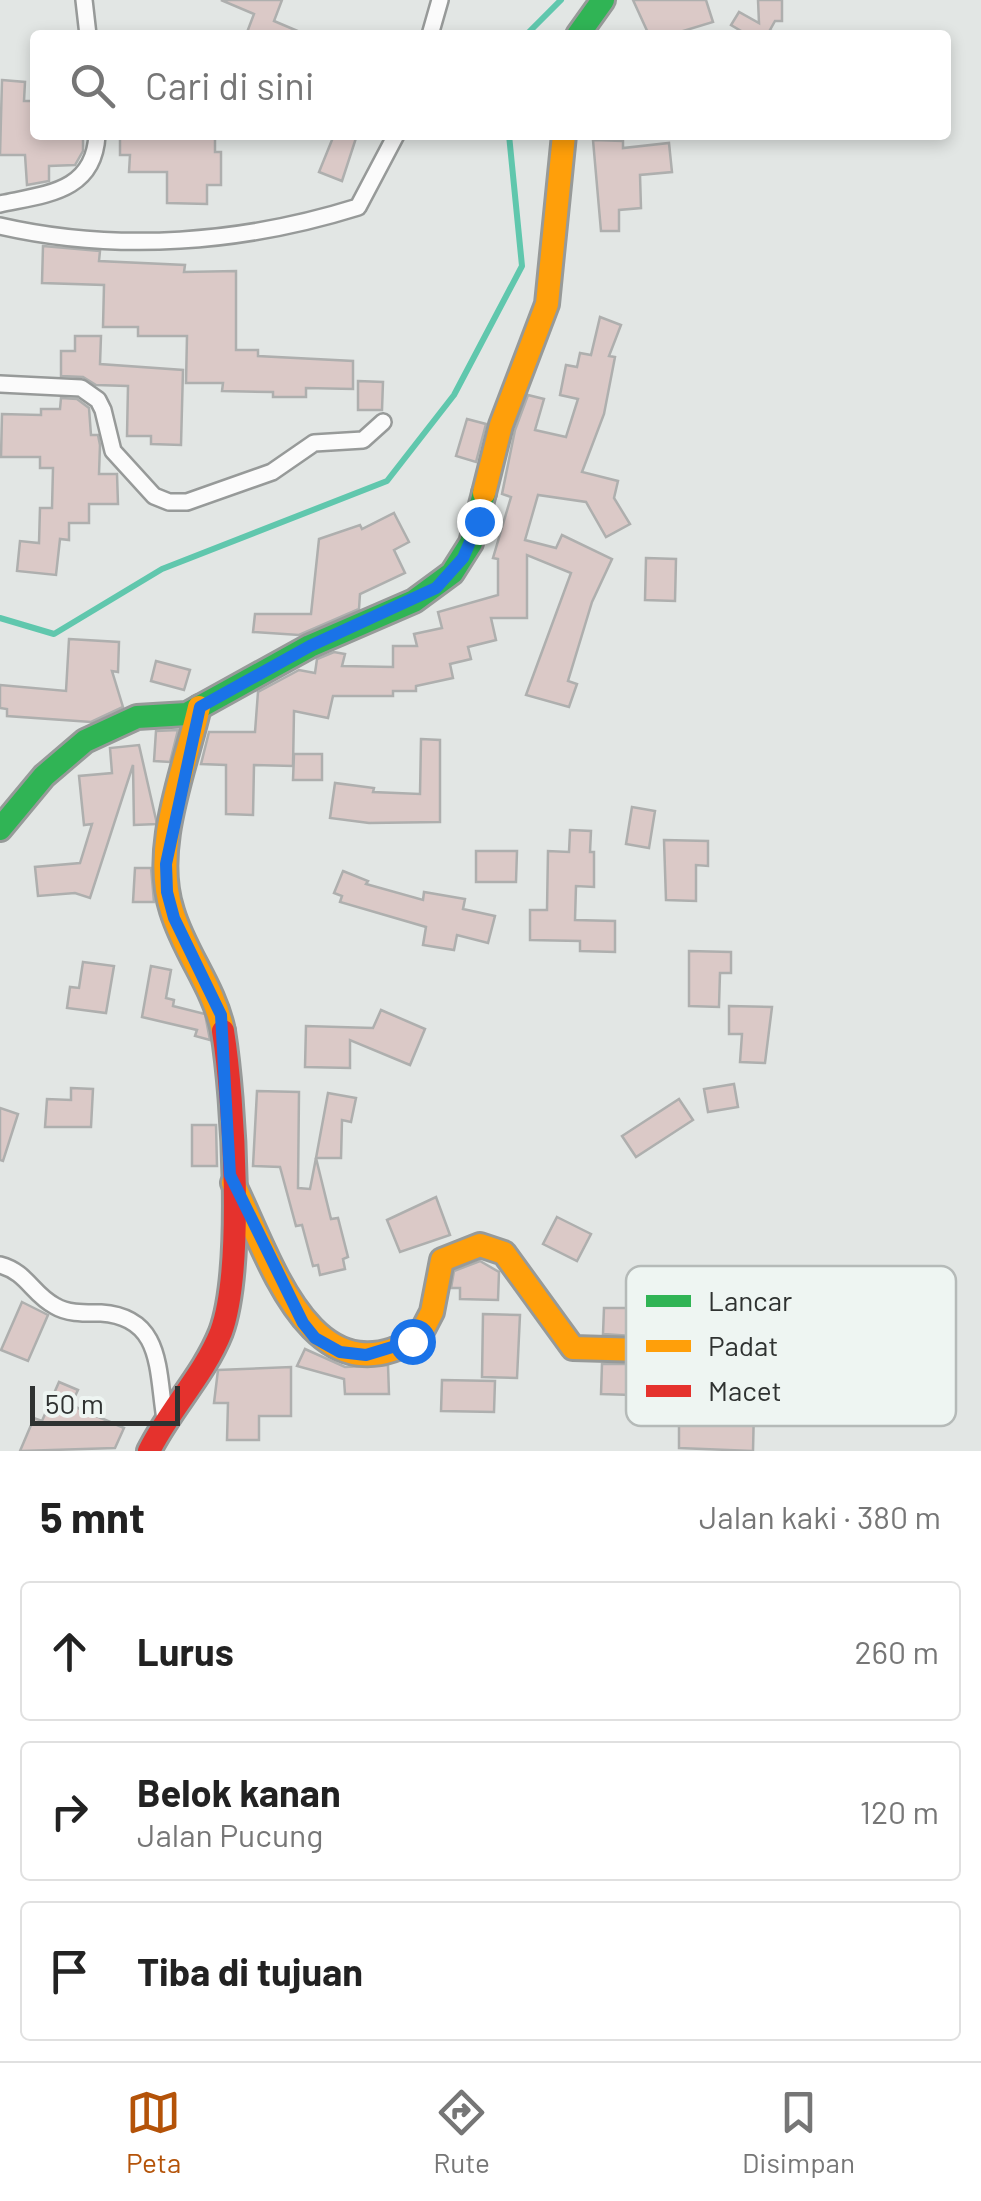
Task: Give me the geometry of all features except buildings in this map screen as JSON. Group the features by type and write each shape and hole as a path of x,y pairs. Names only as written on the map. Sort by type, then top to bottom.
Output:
{"street":[{"path":"84,0 87,30"},
{"path":"431,30 440,0"},
{"path":"582,30 603,0"},
{"path":"0,204 66,190 78,182 93,162 96,140"},
{"path":"0,226 54,238 182,241 297,226 358,207 393,140"},
{"path":"0,829 44,776 85,741 129,720 180,716 200,707 310,646 414,601 436,588 463,558 479,521 501,425 548,304 564,140"},
{"path":"0,384 81,388 90,394 103,410 112,451 154,496 169,502 186,502 272,472 314,443 363,440 383,422"},
{"path":"150,1451 165,1419 215,1344 227,1312 230,1175 221,1015 174,918 167,892 166,864 200,707"},
{"path":"230,1175 303,1323 315,1338 340,1352 378,1354 419,1337 428,1325 442,1260 480,1244 504,1253 573,1348 626,1350"},
{"path":"0,1265 26,1276 58,1309 114,1314 133,1320 145,1330 153,1346 165,1419"}],"waterway":[{"path":"531,30 561,0"},
{"path":"0,618 54,634 162,569 387,481 454,395 522,266 509,140"}],"traffic: fast":[{"path":"582,30 603,0"},
{"path":"0,829 44,776 85,741 137,717 187,714 310,646 414,601 452,573 471,543 484,493"}],"traffic: slow":[{"path":"484,493 501,425 547,304 563,140"},
{"path":"199,707 172,809 165,861 172,911 223,1031"},
{"path":"233,1183 279,1281 299,1312 322,1337 349,1352 381,1353 419,1337 432,1312 442,1260 480,1245 504,1253 573,1348 626,1350"}],"traffic: jam":[{"path":"149,1451 214,1348 228,1304 235,1184 223,1031"}],"route":[{"path":"412,1341 378,1354 352,1354 326,1345 303,1323 230,1175 221,1015 174,918 167,892 166,864 200,707 310,646 436,588 463,558 479,521"}]}
